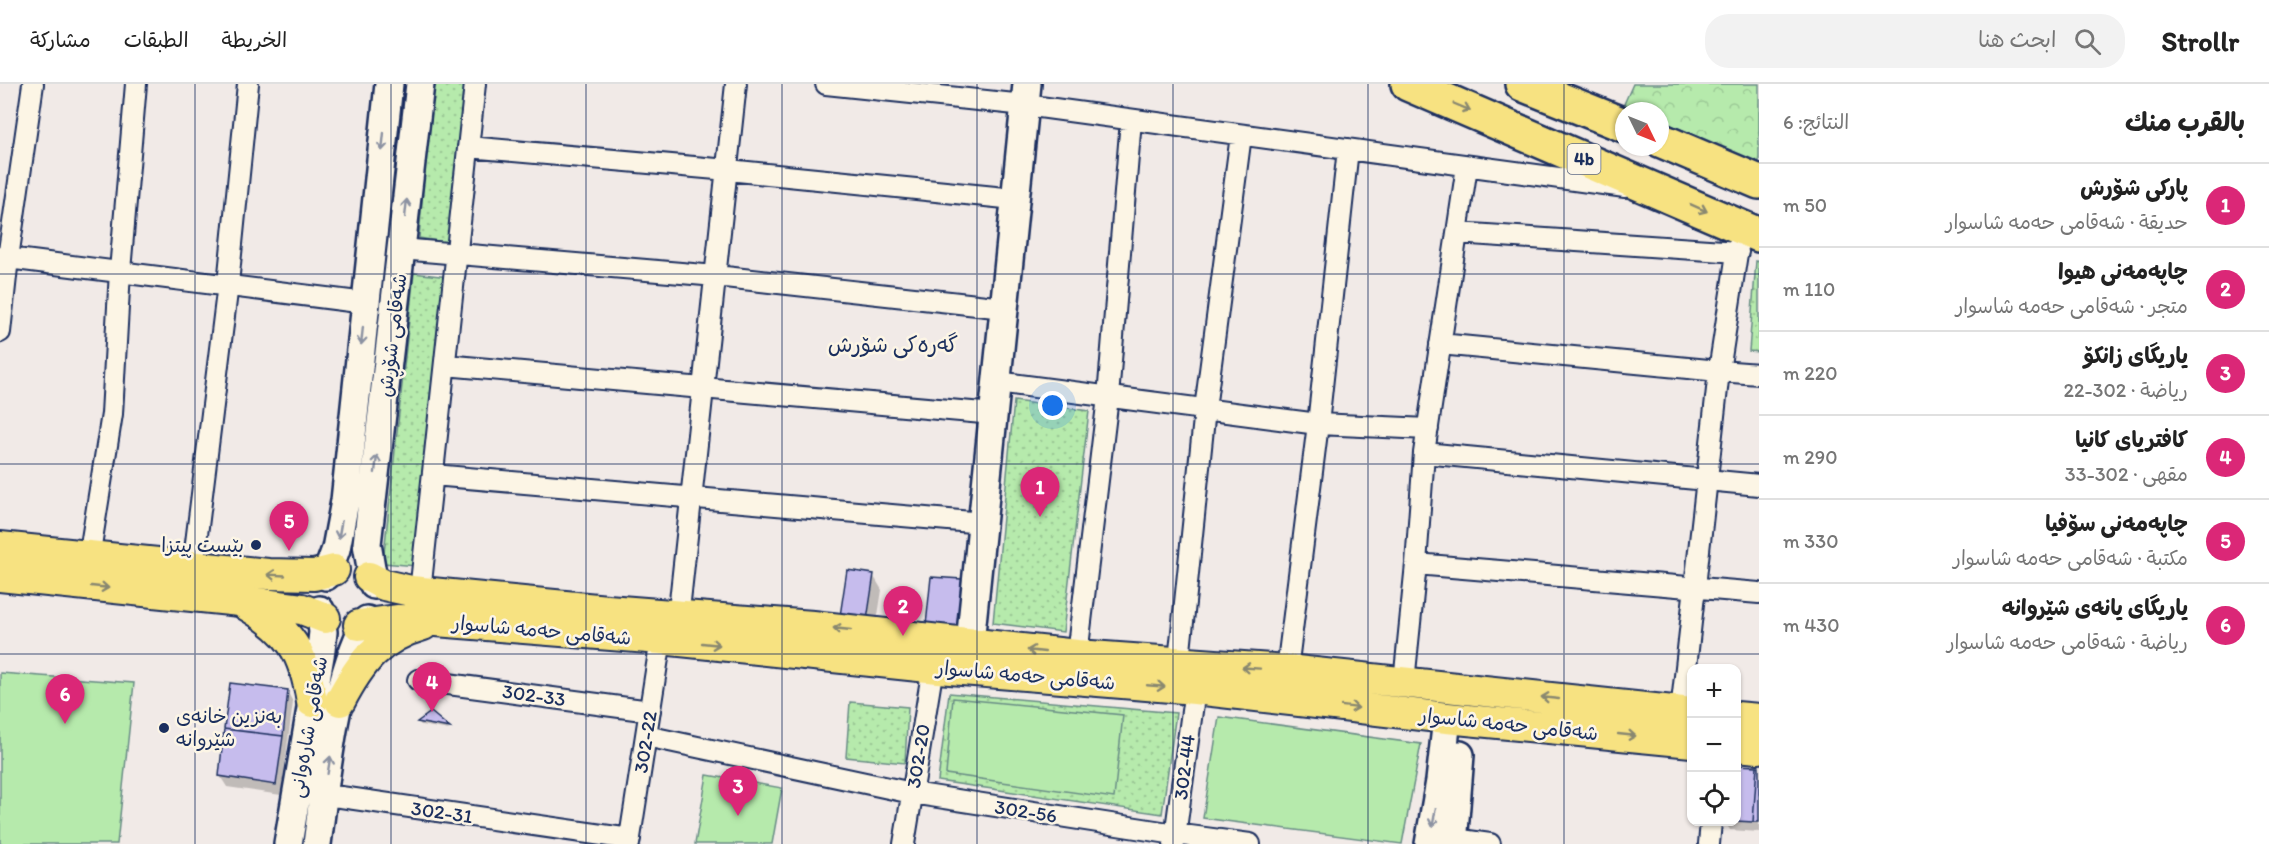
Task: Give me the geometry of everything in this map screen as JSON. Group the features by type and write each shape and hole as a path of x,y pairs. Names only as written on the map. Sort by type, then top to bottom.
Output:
{"highway":[{"name":"4b","path":"1408,84 1661,191 1747,239"},
{"name":"4b","path":"1522,84 1615,121"},
{"path":"1669,144 1759,183"}],"main road":[{"name":"شەقامی شۆڕش","path":"329,573 345,501 390,84"},
{"name":"شەقامی شۆڕش","path":"372,580 367,544 420,84"},
{"path":"970,643 1026,95"},
{"path":"345,501 372,505"},
{"path":"0,547 53,568 240,601 302,609 322,615 332,624 341,627 364,623 376,603 372,580 353,568 298,576 89,558 53,568 0,576"},
{"path":"322,615 317,592 329,573"},
{"name":"شەقامی حەمە شاسوار","path":"372,580 396,589 604,623 661,639 933,667 1195,689 1687,741"},
{"path":"240,601 266,616 288,636 297,650 324,711 377,649 403,630 436,621"},
{"name":"شەقامی شارەوانی","path":"317,844 324,796 322,615"},
{"name":"شەقامی حەمە شاسوار","path":"364,623 397,620 604,623 681,615 813,626 1077,655 1287,670 1686,712"},
{"name":"شەقامی شارەوانی","path":"288,844 324,711 364,623"},
{"path":"1741,717 1759,719"},
{"path":"1445,842 1455,718"},
{"path":"1741,746 1759,747"}],"street":[{"path":"0,332 4,257 33,84"},
{"path":"89,558 112,414 120,271 136,84"},
{"path":"193,567 228,284 248,84"},
{"path":"420,592 475,84"},
{"path":"681,615 680,602 736,84"},
{"path":"826,84 1026,95 1131,120 1591,184 1661,191"},
{"path":"1077,655 1108,397 1131,120"},
{"path":"1181,663 1180,651 1205,409 1241,135"},
{"path":"468,147 1016,198"},
{"path":"1287,670 1318,424 1348,149"},
{"path":"1404,682 1424,453 1467,166"},
{"path":"1457,233 1747,239 1719,371 1694,589 1686,712"},
{"path":"401,249 716,276 1004,308"},
{"path":"4,257 366,303"},
{"path":"1440,344 1759,374"},
{"path":"445,365 994,414"},
{"path":"997,382 1318,424 1428,429"},
{"path":"1424,453 1759,485"},
{"path":"433,475 983,524"},
{"path":"1416,564 1759,593"},
{"name":"302-22","path":"630,842 661,639"},
{"name":"302-20","path":"904,844 933,667"},
{"name":"302-33","path":"418,680 650,711"},
{"name":"302-44","path":"1175,839 1195,689"},
{"name":"302-56","path":"646,736 912,793 1175,839 1250,844"},
{"name":"302-31","path":"324,796 630,842"},
{"path":"1709,844 1711,826"},
{"path":"1445,842 1490,844"}],"green space":[{"path":"431,84 466,84 451,243 419,238"},
{"path":"1633,84 1759,84 1759,164 1669,124 1669,102 1625,102"},
{"path":"1756,261 1759,262 1759,352 1749,351"},
{"path":"414,273 448,277 417,566 383,563"},
{"path":"1014,401 1089,411 1063,632 993,623"},
{"path":"0,673 134,683 117,844 0,844"},
{"path":"949,693 1176,713 1162,814 938,781"},
{"path":"953,698 1123,715 1114,798 946,774"},
{"path":"850,702 908,707 905,763 846,757"},
{"path":"1219,717 1421,744 1402,844 1203,818"},
{"path":"707,775 782,788 772,844 695,844"}],"building":[{"path":"847,570 874,574 867,620 840,616"},
{"path":"931,577 962,579 957,628 926,625"},
{"path":"230,683 288,690 283,736 224,729"},
{"path":"431,712 450,728 417,722"},
{"path":"224,729 283,736 276,785 219,776"},
{"path":"1741,765 1757,766 1753,822 1741,821"},
{"path":"1757,766 1759,766 1759,822 1753,822"}],"place":[{"name":"پارکی شۆرش","path":"1040,517"},
{"name":"بێست پیتزا","path":"256,545"},
{"name":"چاپەمەنی سۆفیا","path":"289,551"},
{"name":"چاپەمەنی هیوا","path":"903,636"},
{"name":"کافتریای کانیا","path":"432,712"},
{"name":"یاریگای یانەی شێروانە","path":"65,724"},
{"name":"بەنزین خانەی شێروانە","path":"164,728"},
{"name":"یاریگای زانکۆ","path":"738,816"}],"district":[{"name":"گەرەکی شۆرش","path":"893,344"}]}
